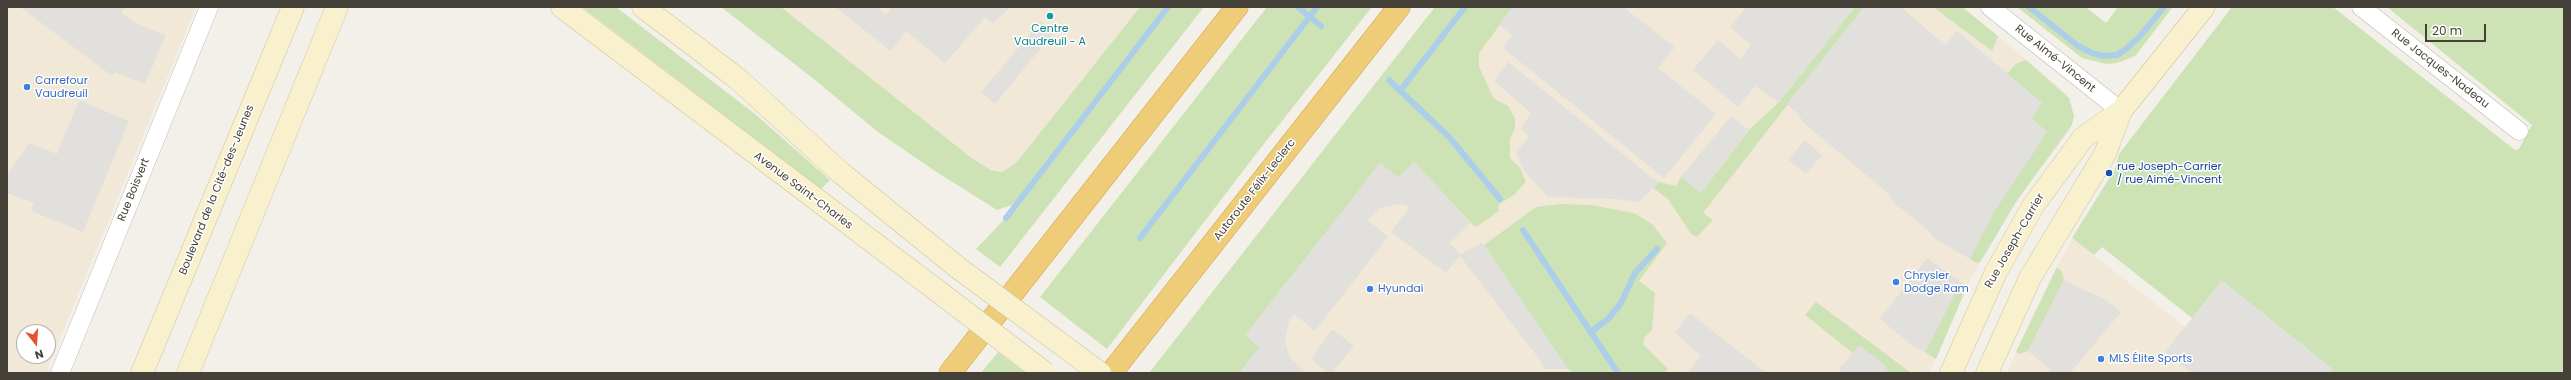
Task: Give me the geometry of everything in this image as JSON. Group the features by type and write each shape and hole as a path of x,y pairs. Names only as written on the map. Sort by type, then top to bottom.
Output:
{"highway":[{"path":"950,373 1237,7"},
{"name":"Autoroute Félix-Leclerc","path":"1111,373 1399,7"}],"main road":[{"name":"Boulevard de la Cité-des-Jeunes","path":"142,373 293,7"},
{"path":"188,373 337,7"},
{"name":"Avenue Saint-Charles","path":"562,7 1045,373"},
{"path":"643,7 738,79 841,173 957,267 1100,373"},
{"name":"Rue Joseph-Carrier","path":"1951,373 1992,278 2033,206 2083,138 2121,111 2204,7"},
{"name":"Rue Joseph-Carrier","path":"1987,373 2030,278 2066,214 2105,154 2121,111"}],"street":[{"name":"Rue Boisvert","path":"60,373 209,7"},
{"name":"Rue Aimé-Vincent","path":"1990,7 2121,111"},
{"name":"Rue Jacques-Nadeau","path":"2360,7 2519,131"}],"shaded area":[{"path":"7,7 196,7 56,349 56,324 16,324 16,364 50,364 46,373 7,373"},
{"path":"20,7 125,7 121,13 139,25 166,35 145,84 114,72 112,76"},
{"path":"781,7 1140,7 1016,163 1002,172 991,170 973,159"},
{"path":"835,7 877,7 886,15 892,7 1011,7 993,23 985,17 945,63 906,31 891,51"},
{"path":"1500,7 1963,7 2061,89 2069,98 2074,116 2069,131 2036,173 1996,232 1967,287 1929,373 1208,373"},
{"path":"1513,7 1623,7 1675,47 1658,68 1716,114 1664,178 1503,48 1512,35 1499,24"},
{"path":"1746,7 1855,7 1779,102 1755,86 1738,107 1693,70 1718,40 1741,59 1751,45 1730,27"},
{"path":"1864,7 1901,7 1945,45 1957,31 2042,103 2031,118 2047,132 1995,210 1970,259 1935,239 1928,230 1895,204 1889,194 1805,124 1797,113 1787,104"},
{"path":"1041,21 1054,32 995,104 981,92"},
{"path":"1508,62 1659,182 1639,202 1616,199 1548,197 1524,171 1516,152 1529,137 1521,128 1531,113 1494,81"},
{"path":"79,100 129,121 83,232 31,211 34,203 7,193 7,174 30,143 57,154"},
{"path":"1731,116 1749,130 1701,193 1681,177"},
{"path":"1805,140 1822,155 1806,174 1788,160"},
{"path":"1415,162 1470,223 1450,243 1460,255 1482,242 1568,369 1544,369 1540,360 1460,256 1446,273 1391,232 1410,207 1399,204 1380,208 1368,220 1388,237 1315,331 1294,314 1289,321 1285,339 1287,349 1291,359 1307,373 1240,372 1259,347 1245,335 1380,163 1398,177"},
{"path":"2072,238 2185,327 2222,281 2329,373 2007,373 2034,312"},
{"path":"1927,258 1961,282 1925,352 1910,344 1880,319"},
{"path":"2064,280 2106,300 2121,312 2070,373 2047,373 2050,369 2028,351"},
{"path":"2222,281 2332,369 2329,373 2192,373 2165,352"},
{"path":"1690,313 1766,373 1687,373 1701,356 1675,333"},
{"path":"1332,329 1354,346 1332,373 1328,373 1311,359"},
{"path":"1859,345 1883,364 1889,373 1841,373 1839,369"}],"green space":[{"path":"582,7 616,7 755,114 830,180 821,189"},
{"path":"721,7 781,7 973,159 991,170 1002,172 1016,163 1140,7 1204,7 1000,267 976,249 1021,202 997,210 935,171 878,132 810,76"},
{"path":"1267,7 1372,7 1256,154 1107,349 1040,297"},
{"path":"1435,7 1513,7 1479,53 1479,66 1493,98 1508,106 1515,118 1515,128 1510,139 1510,158 1520,168 1526,182 1514,195 1498,205 1499,211 1478,226 1474,226 1414,162 1245,335 1260,347 1240,373 1149,373"},
{"path":"1855,7 1864,7 1703,213 1713,220 1697,237 1692,235 1668,199 1653,188 1659,182 1676,186 1681,177 1701,193 1749,130 1779,102"},
{"path":"1933,7 1962,7 1998,36 1992,51"},
{"path":"2017,7 2086,7 2106,23 2118,7 2173,7 2135,56 2117,63 2106,64 2082,58"},
{"path":"2232,7 2333,7 2515,150 2519,149 2532,125 2387,7 2564,7 2564,373 2329,373 2332,369 2222,281 2192,318 2102,247 2094,255 2072,238 2115,169 2119,154"},
{"path":"2026,60 2069,98 2074,116 2072,125 2016,202 1981,261 1977,263 1970,259 1978,239 1995,210 2047,132 2031,118 2042,103 2007,74 2016,64"},
{"path":"1560,204 1591,205 1634,213 1652,224 1667,243 1639,281 1655,293 1652,330 1645,337 1643,344 1668,369 1664,373 1573,373 1568,369 1484,245 1536,207"},
{"path":"2057,267 2062,272 2064,280 2028,351 2019,354 2016,352"},
{"path":"1961,282 1966,289 1936,359 1925,352"},
{"path":"1816,302 1911,373 1889,373 1883,364 1859,346 1853,353 1805,315"},
{"path":"998,352 1026,373 981,373"}],"waterway":[{"path":"1006,218 1168,7"},
{"path":"1140,238 1317,7"},
{"path":"1400,91 1465,7"},
{"path":"2029,7 2078,46 2092,53 2103,56 2117,55 2126,49 2140,36 2164,7"},
{"path":"1299,8 1321,26"},
{"path":"1389,80 1450,138 1500,199"},
{"path":"1523,230 1618,373"},
{"path":"1591,332 1608,319 1621,303 1635,273 1657,249"}],"place":[{"name":"Centre Vaudreuil - A","path":"1050,16"},
{"name":"Carrefour Vaudreuil","path":"27,87"},
{"name":"rue Joseph-Carrier / rue Aimé-Vincent","path":"2109,173"},
{"name":"Chrysler Dodge Ram","path":"1896,282"},
{"name":"Hyundai","path":"1370,289"},
{"name":"MLS Élite Sports","path":"2101,359"}]}
